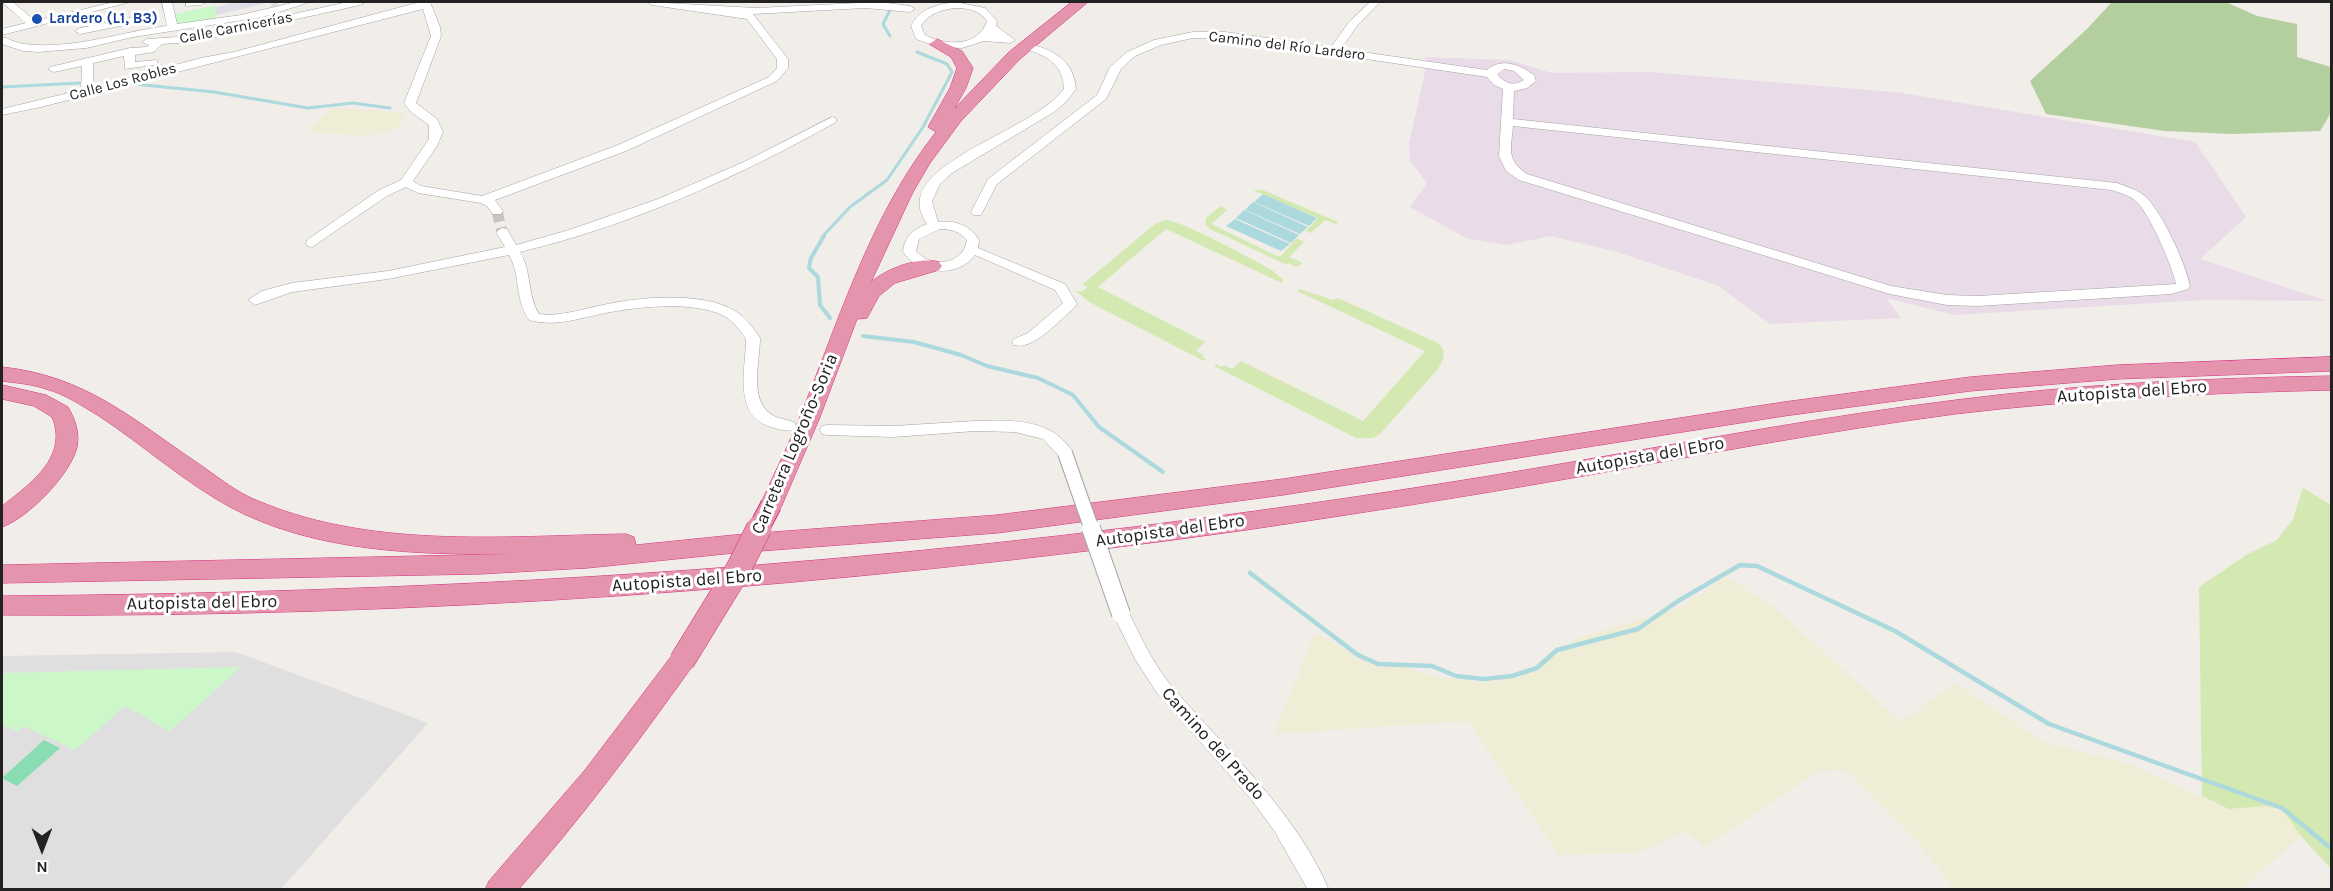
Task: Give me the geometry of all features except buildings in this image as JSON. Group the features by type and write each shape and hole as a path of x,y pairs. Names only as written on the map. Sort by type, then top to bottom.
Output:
{"highway":[{"name":"Carretera Logroño-Soria","path":"499,890 526,861 620,747 682,661 739,568 771,505 814,407 874,250 922,163 966,106 1019,51 1081,2"},
{"path":"874,250 881,220 892,197 940,121 964,74 963,61 957,54 937,44"},
{"path":"814,407 836,375 864,303 873,289 900,273 933,266"},
{"name":"Autopista del Ebro","path":"2,574 480,565 587,559 734,544 997,524 1185,501 1784,409 1970,384 2117,372 2331,364"},
{"path":"2,374 23,376 62,387 111,415 240,502 308,528 385,542 461,545 688,542 734,544"},
{"name":"Autopista del Ebro","path":"2,606 396,598 721,579 987,555 1331,509 1796,430 1960,407 2156,389 2331,383"},
{"path":"2,392 39,400 61,412 68,435 63,455 51,476 30,497 2,518"},
{"path":"2,616 254,612 396,598"}],"street":[{"path":"7,2 33,24"},
{"path":"2,32 33,24 74,9 124,2 131,21 131,34 121,47 88,61 54,69"},
{"path":"167,2 172,26"},
{"path":"190,4 201,2"},
{"path":"131,34 172,26 212,23 305,2"},
{"name":"Calle Carnicerías","path":"121,47 150,50 158,41 205,36 336,4 360,2"},
{"path":"483,200 622,148 773,79 782,68 783,59 751,17 652,2"},
{"path":"716,10 789,10 868,2 910,9 934,9 955,5 975,8 991,18 992,28"},
{"path":"1334,51 1353,24 1375,2"},
{"path":"312,243 383,193 406,182 409,173 433,144 436,127 433,122 414,110 410,103 436,36 435,27 425,3"},
{"name":"Calle Los Robles","path":"2,112 201,61 244,53 425,3"},
{"path":"74,9 80,31 78,44"},
{"path":"910,9 921,17"},
{"path":"934,9 921,17 916,26 917,33 924,40 937,44 964,44 982,38 1014,41 992,28"},
{"path":"80,31 131,21"},
{"path":"982,38 992,28"},
{"name":"Camino del Río Lardero","path":"969,233 992,182 1102,98 1116,67 1131,54 1158,42 1193,36 1225,35 1491,74"},
{"path":"201,61 205,36"},
{"path":"4,45 29,48 78,44 121,47"},
{"path":"121,47 129,67 153,62"},
{"path":"934,226 926,212 925,199 928,190 942,174 1050,110 1070,89 1067,69 1057,59 1034,48"},
{"path":"87,91 88,61"},
{"path":"1510,66 1523,70 1530,77 1530,81 1522,86 1509,87 1494,81 1491,74 1498,68 1510,66"},
{"path":"1507,122 2113,186 2127,191 2144,202 2180,273 2183,286 2171,290 1978,301 1947,300 1890,290 1523,177 1507,164 1507,122 1509,87"},
{"path":"255,300 276,291 395,274 513,250 573,234 651,207 748,166 832,120"},
{"path":"406,182 418,189 483,200 492,203 497,211"},
{"path":"952,226 977,212"},
{"path":"934,226 952,226 969,233 974,243 972,250 957,263 933,266 913,259 909,248 911,240 918,233 934,226"},
{"path":"502,232 520,262 527,306 534,318 562,318 623,304 643,303 704,306 730,313 753,338 750,381 757,412 765,419 789,426"},
{"path":"972,250 1060,287 1070,304 1033,336 1019,342"},
{"name":"Camino del Prado","path":"828,430 1021,428 1046,433 1052,437 1065,453 1121,614 1141,654 1163,688 1258,793 1282,826 1318,890"}],"shaded area":[{"path":"237,2 271,2 216,15 215,7"},
{"path":"271,2 277,2 279,8 272,10"},
{"path":"1426,57 1509,60 1552,73 1649,72 1895,92 2195,142 2246,217 2200,259 2327,301 2204,300 1954,315 1886,298 1901,318 1770,324 1719,286 1617,252 1551,236 1506,245 1466,238 1410,207 1427,183 1410,161 1409,144 1425,72"},
{"path":"332,108 407,113 397,129 365,136 307,132"},
{"path":"1727,577 1774,607 1901,722 1955,683 2042,741 2129,764 2229,809 2264,806 2282,808 2301,836 2241,889 1954,889 1916,840 1845,770 1818,771 1705,847 1686,831 1638,853 1559,855 1468,721 1274,734 1315,633 1366,661 1395,664 1436,677 1483,682 1521,677 1551,651 1584,636 1679,608"},
{"path":"236,652 428,723 281,889 2,889 2,656"}],"green space":[{"path":"2112,2 2226,2 2257,16 2297,24 2297,57 2331,67 2331,113 2320,131 2232,134 2165,131 2046,114 2030,81 2087,29"},
{"path":"216,5 216,22 173,29 171,15"},
{"path":"1253,190 1263,190 1338,222 1336,224 1325,220 1311,233 1306,231 1318,218"},
{"path":"1221,206 1227,210 1211,224 1277,256 1281,256 1297,238 1304,242 1289,257 1303,263 1296,267 1289,263 1287,265 1210,229 1206,225 1206,218"},
{"path":"1166,220 1218,241 1270,269 1283,279 1282,283 1166,229 1098,287 1205,342 1196,351 1204,355 1202,357 1206,359 1204,361 1089,302 1075,290 1081,292 1088,287 1083,284 1155,224"},
{"path":"1299,289 1333,300 1338,298 1438,343 1443,349 1443,358 1438,369 1380,434 1373,438 1356,438 1214,366 1224,365 1232,369 1241,361 1363,421 1425,351 1297,291"},
{"path":"2303,488 2331,505 2331,869 2301,836 2282,808 2264,806 2229,809 2202,796 2199,587 2248,554 2277,540 2293,519"},
{"path":"241,667 170,731 125,706 75,750 24,726 18,731 2,725 2,673"},
{"path":"44,740 60,748 17,786 2,778"}],"water":[{"path":"1263,194 1317,218 1309,226 1254,202"},
{"path":"1253,202 1308,227 1300,234 1245,210"},
{"path":"1244,210 1299,235 1291,243 1236,218"},
{"path":"1235,219 1290,244 1281,251 1226,226"}],"waterway":[{"path":"890,36 883,24 891,8"},
{"path":"822,237 850,207 887,180 923,127 952,72 947,64 917,52"},
{"path":"2,87 80,83"},
{"path":"134,84 214,92 308,108 353,103 390,108"},
{"path":"824,236 811,258 809,268 818,277 820,305 830,318"},
{"path":"863,336 914,342 961,355 987,366 1038,378 1073,395 1099,427 1163,472"},
{"path":"1250,573 1358,655 1378,664 1432,666 1456,676 1484,679 1512,676 1537,668 1557,650 1638,629 1678,601 1740,565 1757,566 1895,631 2049,724 2282,808 2332,849"}],"tunnel":[{"path":"497,211 502,232"}],"place":[{"name":"Lardero (L1, B3)","path":"37,19"}]}
